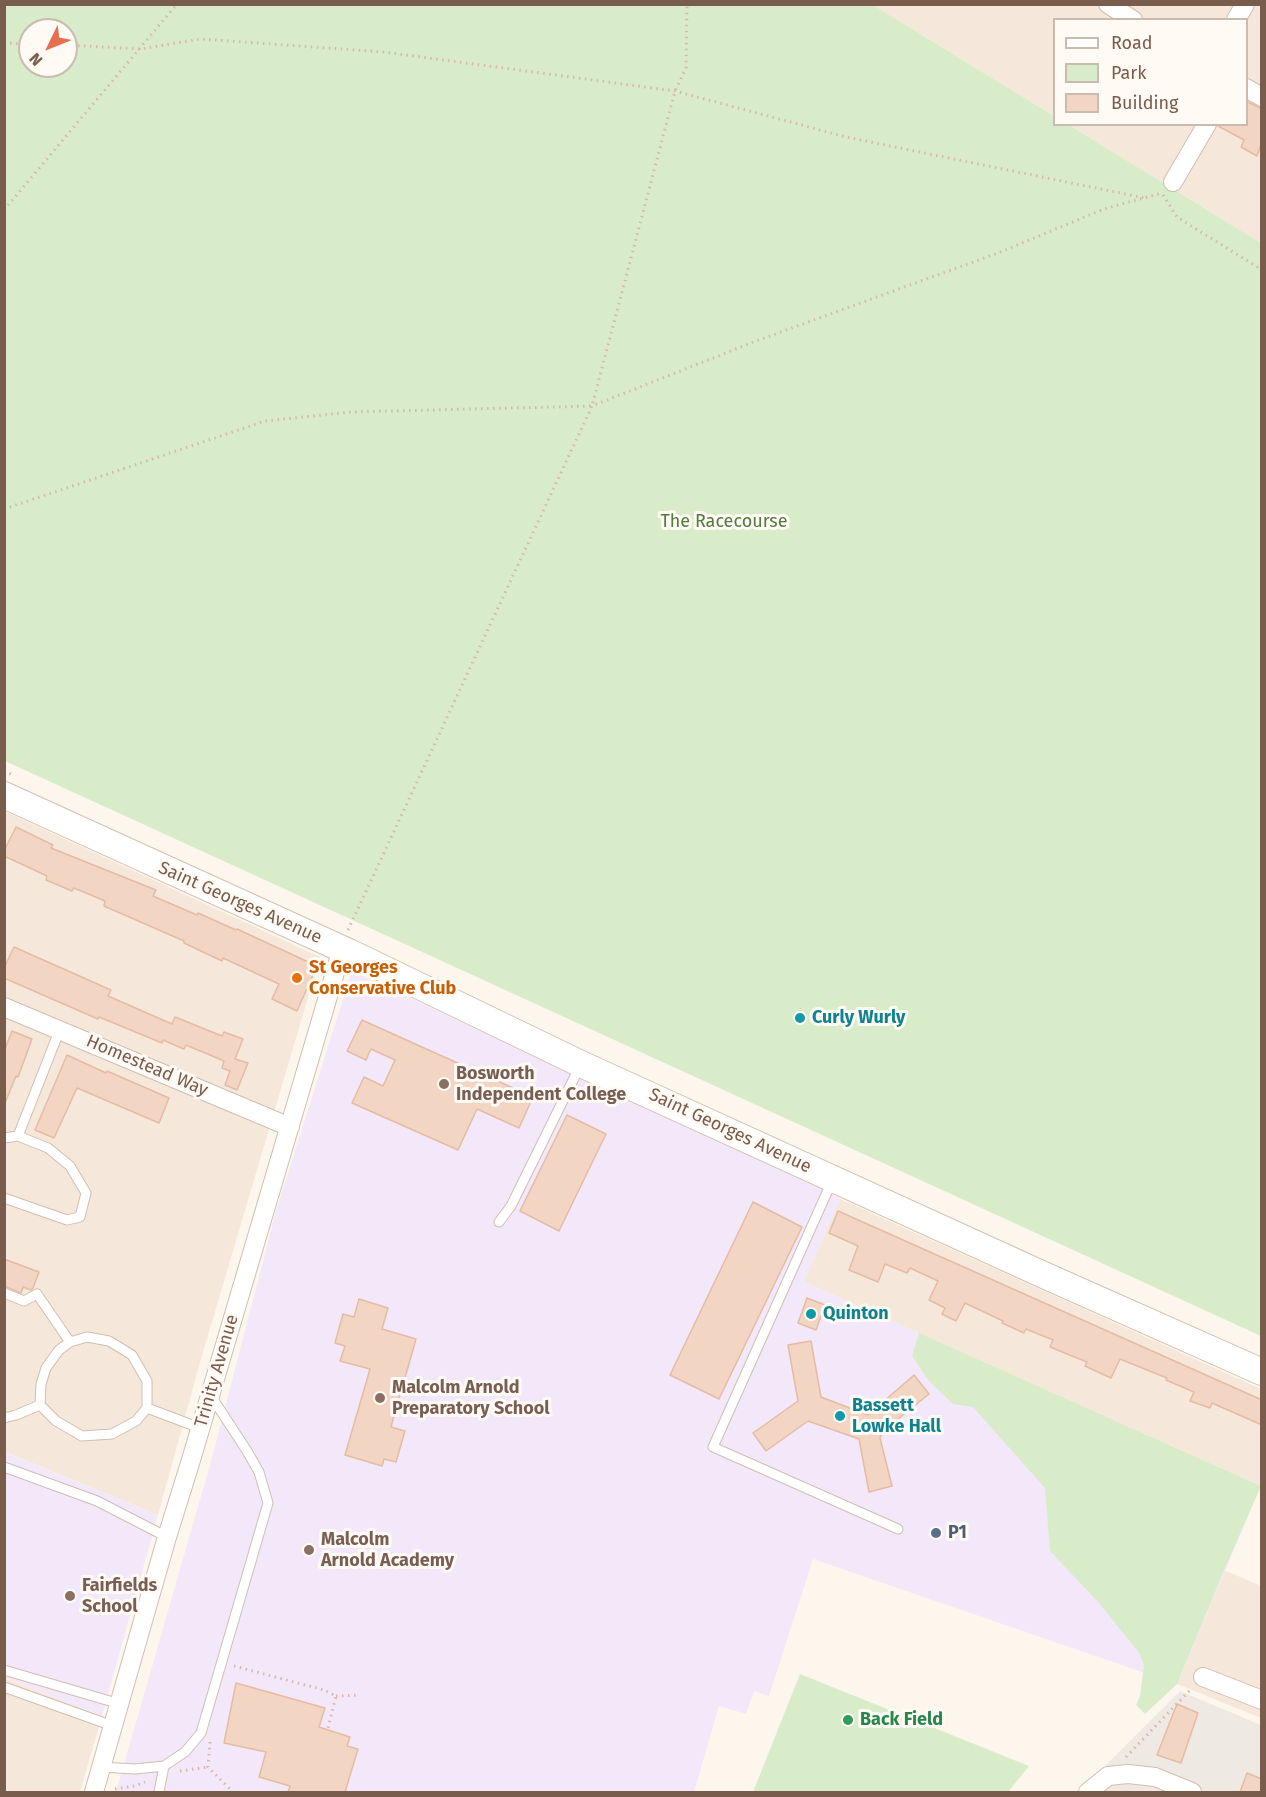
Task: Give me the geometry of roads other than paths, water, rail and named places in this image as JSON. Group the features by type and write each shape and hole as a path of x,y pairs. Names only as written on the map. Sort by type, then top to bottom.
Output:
{"street":[{"path":"1108,4 1130,18"},
{"path":"1237,18 1245,4"},
{"path":"1248,89 1262,97"},
{"path":"1173,182 1206,126"},
{"name":"Saint Georges Avenue","path":"10,785 345,940 581,1064 1262,1372"},
{"name":"Trinity Avenue","path":"94,1792 167,1537 345,940"},
{"name":"Homestead Way","path":"4,1006 290,1127"},
{"path":"1203,1677 1262,1700"},
{"path":"1088,1792 1108,1776 1128,1774 1155,1778 1192,1792"}],"lane":[{"path":"18,1136 60,1029"},
{"path":"499,1222 511,1206 581,1064"},
{"path":"4,1138 18,1136 48,1148 70,1166 86,1193 80,1217 68,1220 4,1198"},
{"path":"833,1178 712,1447 898,1529"},
{"path":"4,1293 24,1301 37,1294 70,1342"},
{"path":"87,1337 109,1341 132,1355 147,1381 147,1408 136,1421 112,1434 82,1436 56,1421 40,1405 40,1384 46,1368 59,1350 70,1342 87,1337"},
{"path":"101,1767 135,1769 164,1766 185,1752 201,1734 268,1503 259,1472 210,1394"},
{"path":"4,1418 40,1405"},
{"path":"147,1408 200,1428"},
{"path":"4,1467 97,1501 167,1537"},
{"path":"4,1670 120,1704"},
{"path":"4,1687 113,1726"},
{"path":"159,1792 164,1766"}],"place":[{"name":"St Georges Conservative Club","path":"297,978"},
{"name":"Curly Wurly","path":"800,1018"},
{"name":"Bosworth Independent College","path":"444,1084"},
{"name":"Quinton","path":"811,1314"},
{"name":"Malcolm Arnold Preparatory School","path":"380,1398"},
{"name":"Bassett Lowke Hall","path":"840,1416"},
{"name":"P1","path":"936,1533"},
{"name":"Malcolm Arnold Academy","path":"309,1550"},
{"name":"Fairfields School","path":"70,1596"},
{"name":"Back Field","path":"848,1720"}],"park label":[{"name":"The Racecourse","path":"724,522"}]}
